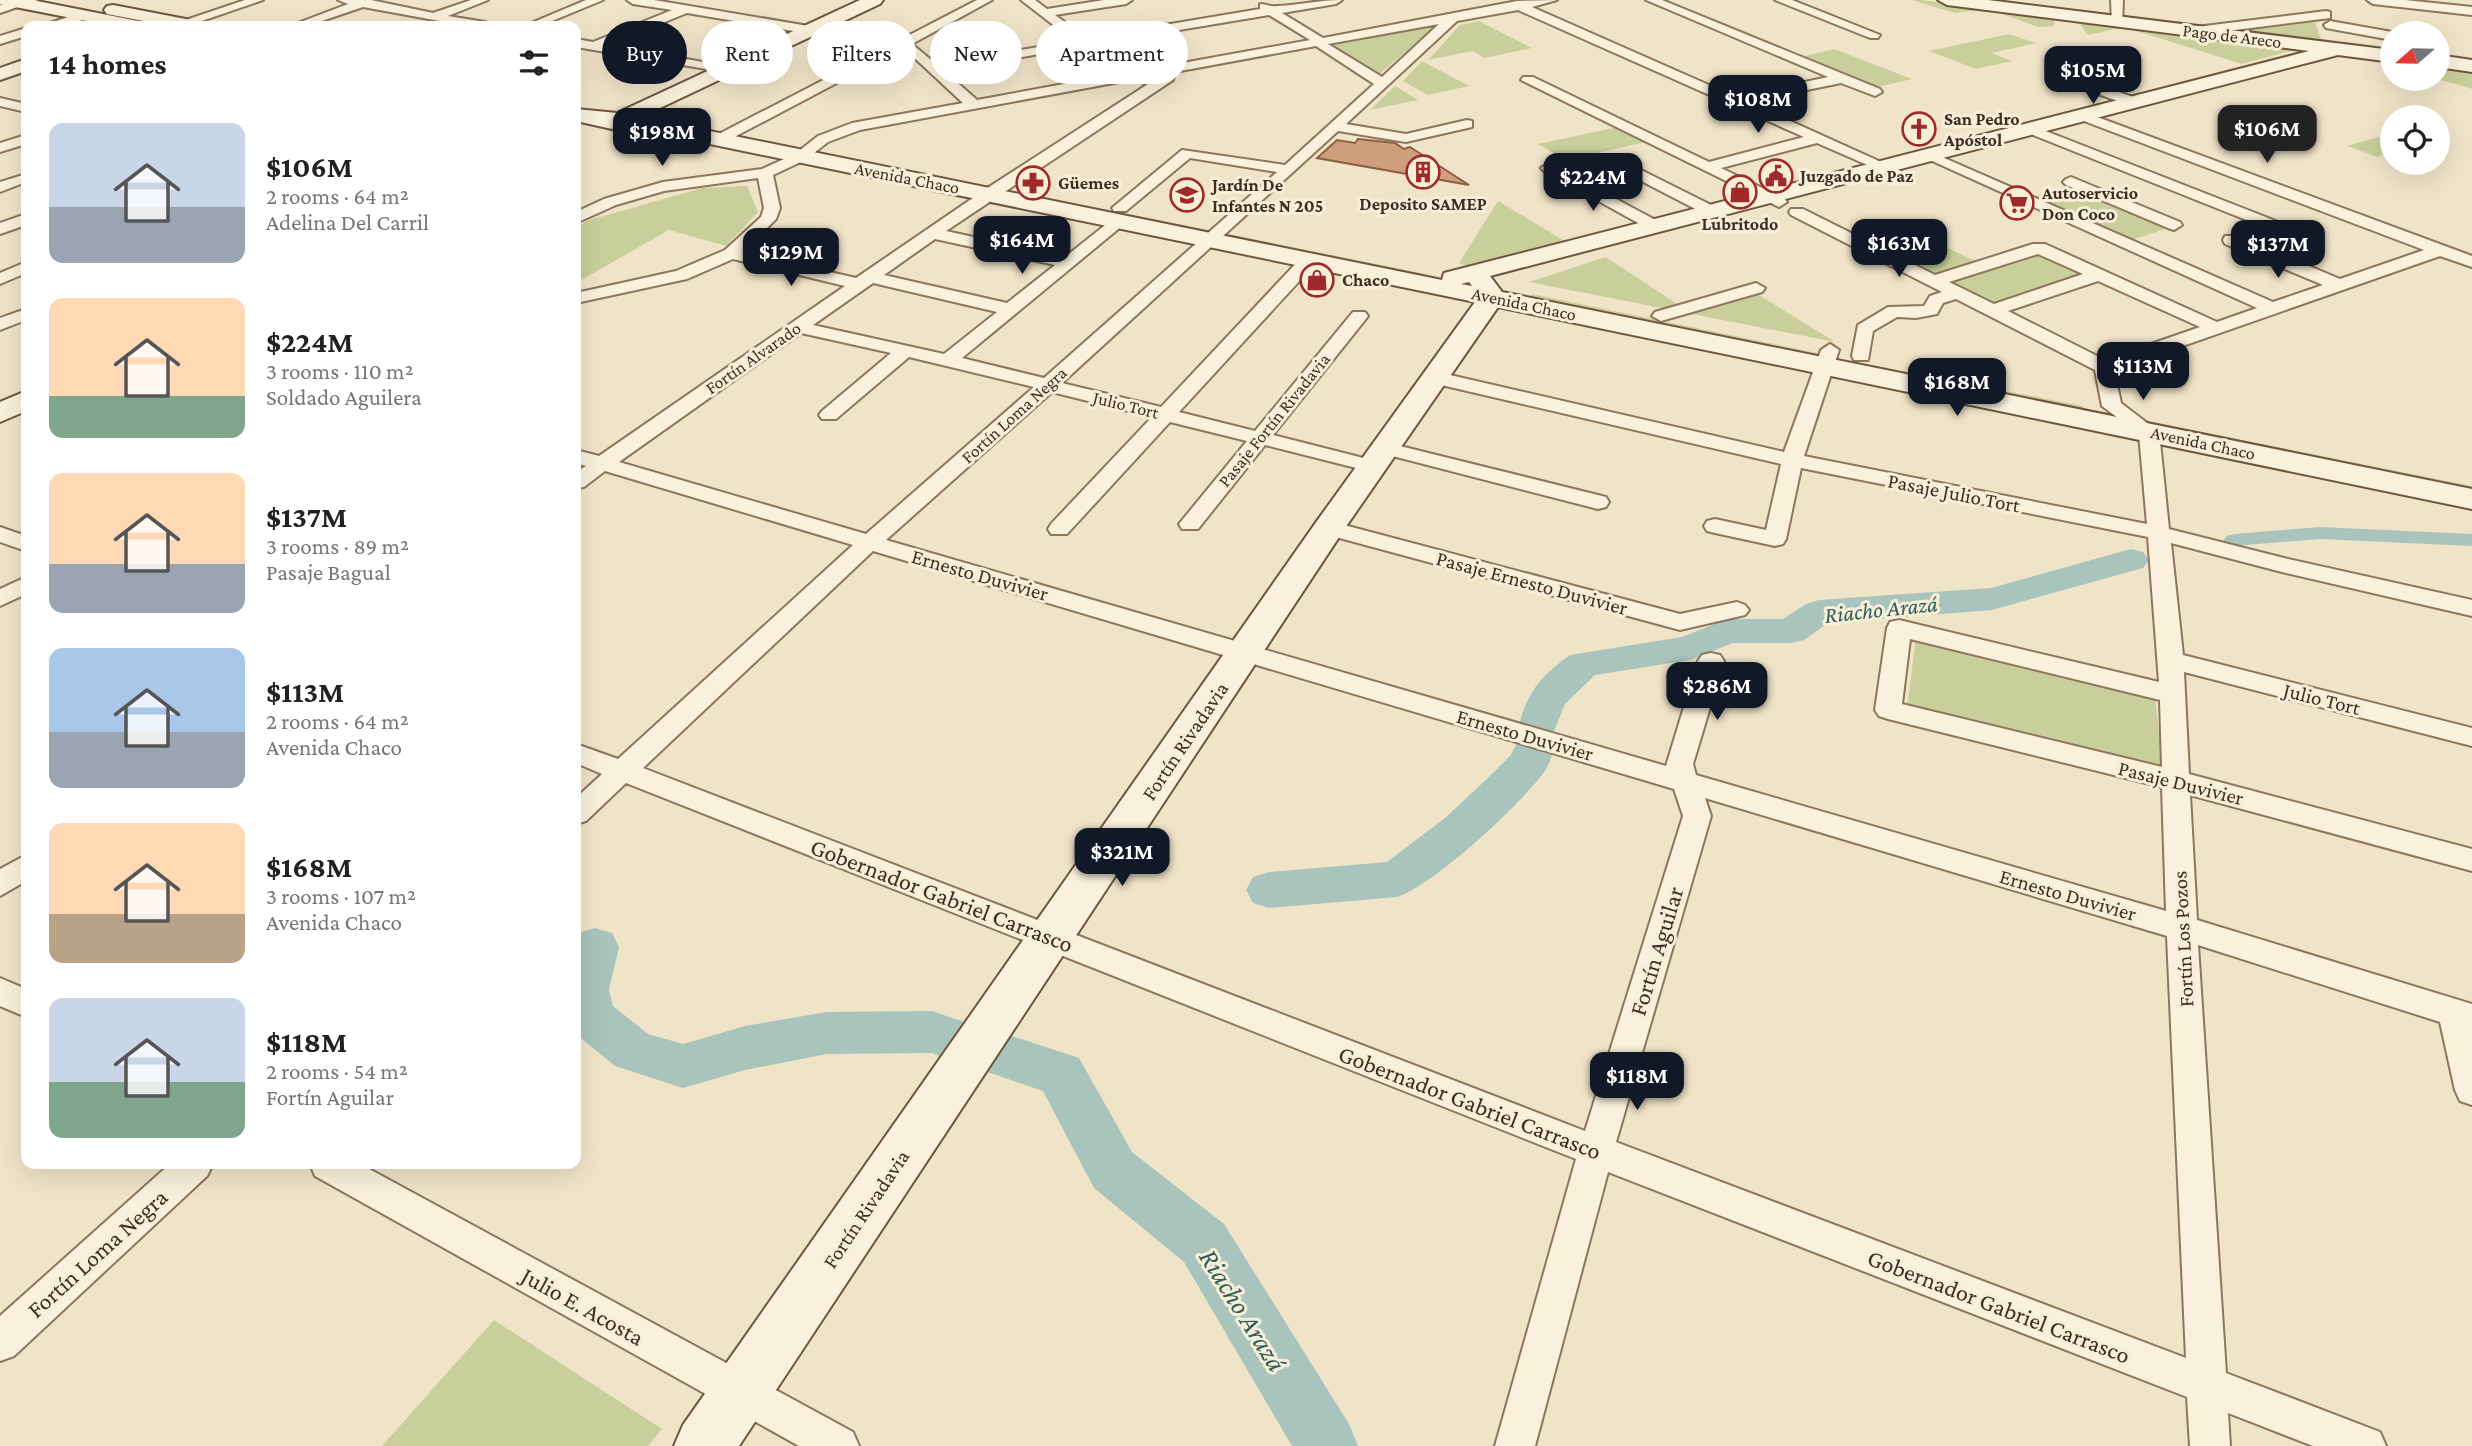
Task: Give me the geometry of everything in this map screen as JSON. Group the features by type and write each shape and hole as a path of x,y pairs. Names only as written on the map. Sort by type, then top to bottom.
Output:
{"street":[{"path":"63,0 166,21"},
{"path":"197,21 257,0"},
{"path":"344,0 368,2 456,21"},
{"path":"421,21 482,0"},
{"path":"543,21 597,0"},
{"path":"634,0 807,30"},
{"path":"581,52 707,0"},
{"path":"803,29 856,0"},
{"path":"793,34 874,0"},
{"path":"916,36 986,0"},
{"path":"1027,0 1057,21"},
{"path":"1046,13 1126,0"},
{"path":"1251,0 1322,41"},
{"path":"1188,25 1336,0"},
{"path":"1188,66 1453,18 1513,3 1551,0"},
{"path":"1652,0 1875,92"},
{"path":"1781,0 1874,35"},
{"name":"Pago de Areco","path":"1947,0 2009,4 2118,22 2380,54"},
{"path":"2117,0 2118,22"},
{"path":"2320,0 2344,49"},
{"path":"2373,0 2472,11"},
{"path":"0,9 19,1 110,21"},
{"path":"311,21 368,2"},
{"path":"1513,3 1888,169 1937,160 1998,139 2038,132 2131,102 2344,49"},
{"path":"65,21 83,16"},
{"name":"Fortín Loma Negra","path":"581,809 869,543 1290,170 1453,18"},
{"path":"2196,31 2328,20 2380,33"},
{"path":"0,40 21,34"},
{"path":"1573,43 1592,39"},
{"path":"1322,41 1321,45 1384,84"},
{"path":"581,44 701,66"},
{"path":"1463,285 1781,203 1888,169 1998,139 2269,74 2344,49"},
{"path":"916,52 930,64"},
{"path":"2450,61 2472,66"},
{"path":"0,74 21,67"},
{"path":"583,125 624,114 701,77"},
{"path":"1734,101 1844,78"},
{"path":"2067,78 2131,102"},
{"path":"1528,79 1781,203 1935,291 1957,293 2104,367 2440,250"},
{"path":"0,88 21,81"},
{"path":"726,136 825,84"},
{"path":"951,84 974,105"},
{"path":"581,216 610,202 663,187 765,173 806,152 823,139 857,126 1087,84"},
{"path":"1150,84 1155,86"},
{"name":"Fortín Alvarado","path":"581,478 932,233 1158,84"},
{"path":"0,102 21,107"},
{"name":"Avenida Chaco","path":"581,104 726,136 1828,358 1861,356 2472,478"},
{"path":"2086,117 2472,262"},
{"path":"1337,127 1406,138 1467,124"},
{"path":"2038,132 2275,226"},
{"path":"1708,167 1818,138"},
{"path":"0,148 21,141"},
{"path":"948,360 1068,263 1187,153 1290,170"},
{"path":"1937,160 2272,308"},
{"path":"2021,196 2125,167"},
{"path":"1627,168 1711,211"},
{"path":"1549,169 1655,226"},
{"path":"581,297 681,275 731,254 768,219 772,208 765,173"},
{"path":"0,187 21,179"},
{"path":"2059,186 2174,225"},
{"path":"1463,285 1711,211 1781,203"},
{"path":"0,229 21,221"},
{"path":"932,233 1068,263"},
{"name":"Avenida Chaco","path":"1217,235 1308,261 1661,316 1828,358 2149,432 2472,499"},
{"path":"2231,240 2339,285"},
{"path":"1935,291 2039,248 2216,328"},
{"path":"731,254 1012,310"},
{"path":"1059,528 1308,261"},
{"path":"0,280 21,270"},
{"path":"1992,311 2098,275"},
{"path":"0,280 21,287"},
{"name":"Fortín Rivadavia","path":"704,1446 1329,528 1437,378 1463,285"},
{"path":"1661,316 1756,288"},
{"path":"1861,356 1864,329 1894,311 1916,313 1931,310 1935,291"},
{"path":"0,326 21,316"},
{"name":"Pasaje Fortín Rivadavia","path":"1190,524 1359,316"},
{"name":"Julio Tort","path":"798,327 948,360 1259,437 1378,457 1598,502"},
{"path":"829,415 906,350"},
{"path":"1715,526 1775,539 1792,460 1828,358"},
{"path":"2104,367 2112,406 2149,432"},
{"name":"Pasaje Julio Tort","path":"1437,378 1792,460 2160,533 2282,565 2472,608"},
{"path":"0,393 21,383"},
{"path":"0,413 21,402"},
{"name":"Fortín Los Pozos","path":"2149,432 2171,660 2182,928 2210,1446"},
{"name":"Ernesto Duvivier","path":"581,458 2182,928 2463,1016"},
{"name":"Pasaje Ernesto Duvivier","path":"1329,528 1680,622 1737,610"},
{"path":"0,534 21,542"},
{"path":"0,598 21,587"},
{"name":"Pasaje Duvivier","path":"2171,694 1899,628 1888,710 2177,781 2472,860"},
{"name":"Julio Tort","path":"2171,660 2472,737"},
{"name":"Fortín Aguilar","path":"1515,1446 1596,1151 1697,816 1679,764 1711,661"},
{"name":"Gobernador Gabriel Carrasco","path":"581,755 1596,1151 2366,1446"},
{"path":"0,884 21,869"},
{"path":"0,990 21,1001"},
{"path":"2463,1016 2472,1090"},
{"name":"Fortín Loma Negra","path":"0,1342 190,1169"},
{"name":"Julio E. Acosta","path":"336,1169 839,1446"}],"green space":[{"path":"1912,0 1920,0 1988,9 1955,13"},
{"path":"1988,9 2055,18 2054,26 2038,27"},
{"path":"2075,18 2305,47 2242,64 2124,27 2088,35"},
{"path":"1479,21 1532,48 1484,58 1473,51 1428,60 1460,25"},
{"path":"2315,22 2321,39 2238,30"},
{"path":"1432,24 1435,27 1378,75 1326,43"},
{"path":"2009,34 2036,43 1992,53 2012,61 1976,69 1929,51"},
{"path":"1834,49 1912,79 1878,87 1801,57"},
{"path":"1422,61 1469,86 1428,95 1403,81"},
{"path":"2450,67 2472,70 2472,89 2450,83"},
{"path":"1395,86 1418,100 1370,110"},
{"path":"1618,127 1646,142 1565,160 1538,144"},
{"path":"2378,137 2380,156 2377,157 2347,146"},
{"path":"747,186 758,212 726,246 669,230 581,280 581,226 586,221 702,188"},
{"path":"2073,187 2171,227 2128,241 2031,198"},
{"path":"1498,201 1568,243 1473,268 1459,263"},
{"path":"1233,235 1430,275 1426,281 1228,240"},
{"path":"1942,245 1991,269 2038,254 2084,276 1993,305 1899,258"},
{"path":"1606,257 1677,304 1746,287 1835,342 1529,282"},
{"path":"1532,294 1817,353 1815,360 1527,300"},
{"path":"1857,362 2083,406 2083,414 1855,369"},
{"path":"2182,428 2472,486 2472,494 2183,436"},
{"path":"1916,637 2155,696 2163,773 1907,708"},
{"path":"494,1320 662,1429 648,1446 382,1446"}],"building":[{"name":"Deposito SAMEP","path":"1358,139 1395,143 1404,149 1410,147 1469,185 1317,158 1337,140 1355,143"}],"waterway":[{"name":"Riacho Arazá","path":"2234,540 2320,533 2472,540"},
{"name":"Riacho Arazá","path":"1540,721 1546,699 1584,664 1690,648 1727,631 1791,631 1819,612 1992,599 2131,560"},
{"name":"Riacho Arazá","path":"1269,890 1397,879 1460,830 1505,787 1530,761 1534,746"},
{"name":"Riacho Arazá","path":"595,947 585,990 591,1017 633,1051 683,1066 745,1048 827,1033 932,1032 952,1039"},
{"name":"Riacho Arazá","path":"997,1053 1061,1074 1113,1170 1204,1243 1327,1446"}],"place":[{"name":"San Pedro Apóstol","path":"1919,129"},
{"name":"Deposito SAMEP","path":"1423,172"},
{"name":"Juzgado de Paz","path":"1776,176"},
{"name":"Güemes","path":"1033,183"},
{"name":"Lubritodo","path":"1740,192"},
{"name":"Jardín De Infantes N 205","path":"1187,195"},
{"name":"Autoservicio Don Coco","path":"2017,203"},
{"name":"Chaco","path":"1317,280"}]}
